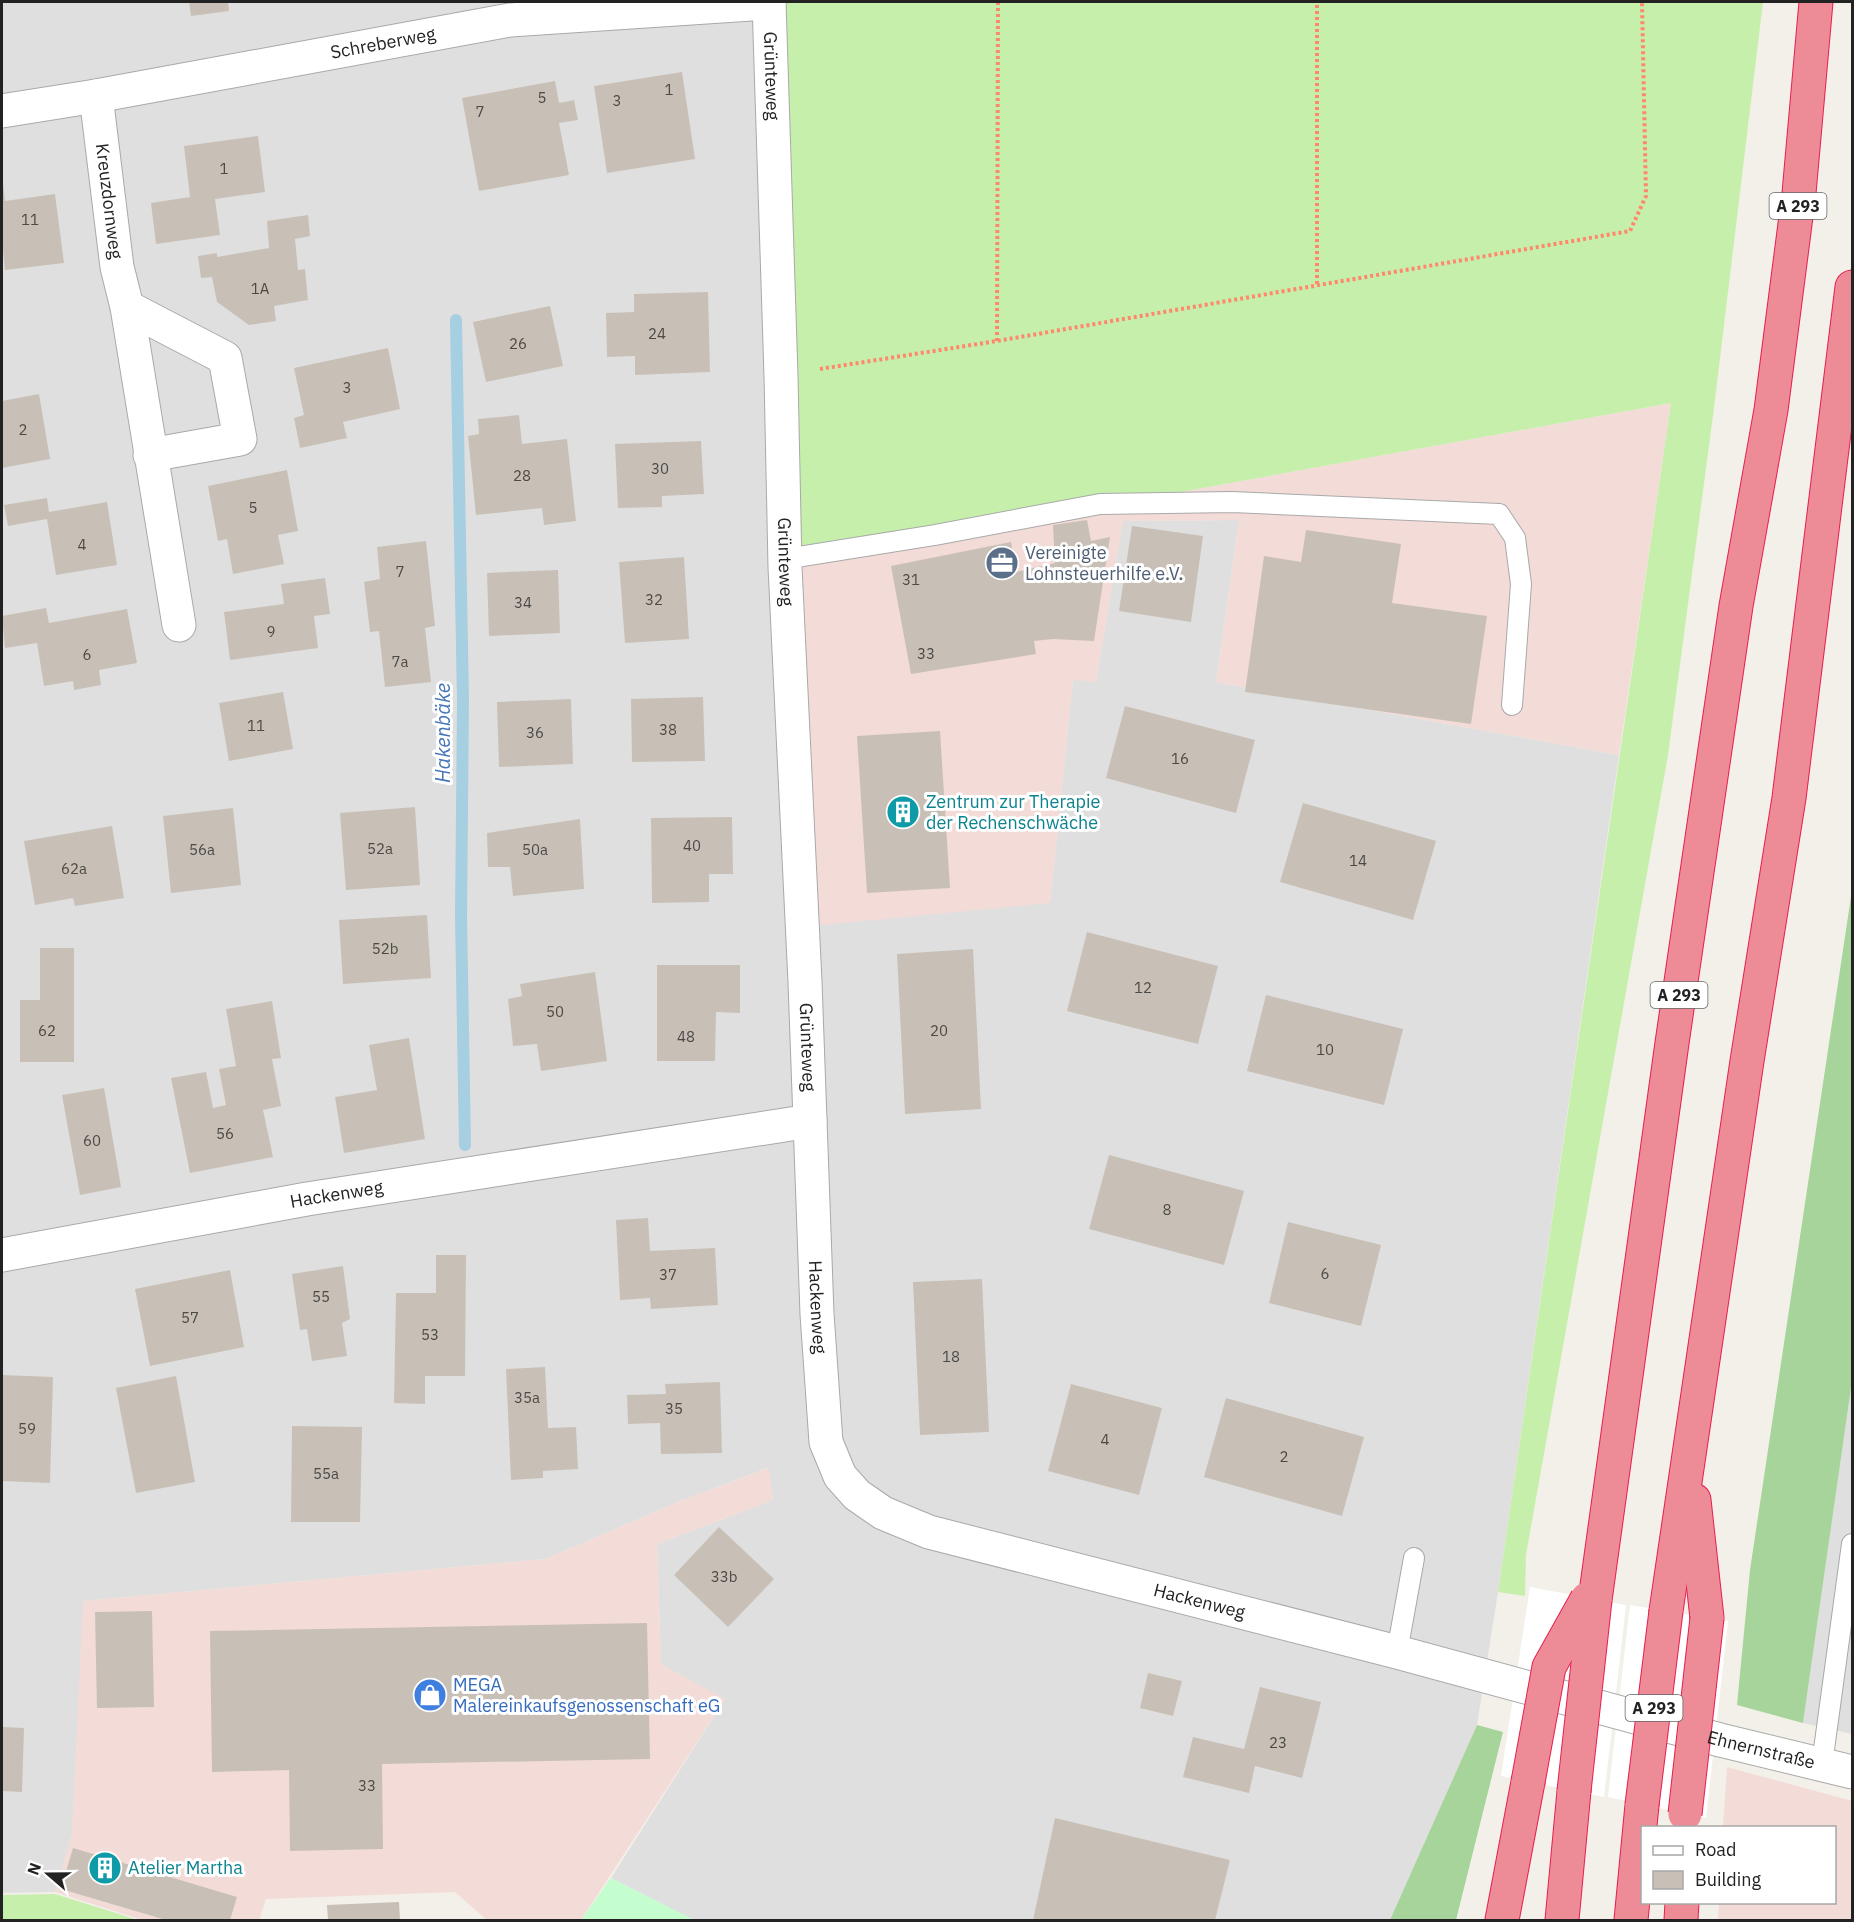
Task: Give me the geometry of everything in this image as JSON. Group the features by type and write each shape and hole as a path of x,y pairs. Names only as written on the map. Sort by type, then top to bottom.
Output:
{"highway":[{"name":"A 293","path":"1562,1920 1593,1594 1736,606 1771,410 1799,194 1816,2"},
{"name":"A 293","path":"1631,1920 1665,1611 1745,1072 1789,798 1852,287"},
{"path":"1685,1821 1707,1618 1689,1453"},
{"path":"1502,1920 1549,1667 1593,1594"},
{"path":"1681,1920 1682,1904"}],"street":[{"name":"Schreberweg","path":"2,111 96,96 510,20 769,2"},
{"name":"Grünteweg","path":"769,2 785,559 810,1121"},
{"name":"Kreuzdornweg","path":"96,96 117,267 127,307 179,625"},
{"path":"127,307 225,358 240,439 150,455"},
{"name":"Hackenweg","path":"2,1255 307,1199 810,1121 817,1314 826,1442 840,1476 857,1495 884,1513 929,1532 1397,1652 1634,1716"},
{"name":"Ehnernstraße","path":"1634,1716 1720,1740 1837,1768"}],"lane":[{"path":"785,559 1100,504 1232,502 1499,514 1515,538 1521,584 1512,705"},
{"path":"1837,1768 1852,1544"},
{"path":"1397,1652 1414,1558"}],"path":[{"path":"997,340 998,2"},
{"path":"1317,2 1317,284"},
{"path":"781,376 1630,231 1646,196 1642,2"}],"shaded area":[{"path":"2,2 769,2 1050,903 1073,679 1096,682 1123,521 1239,520 1216,682 1619,755 1477,1725 1390,1920 694,1920 611,1878 725,1699 661,1665 657,1544 773,1500 768,1468 678,1502 546,1559 84,1601 72,1835 55,1892 2,1893"},
{"path":"1671,403 1619,755 1216,682 1239,520 1123,521 1096,682 1073,680 1050,903 802,927 785,567"},
{"path":"1852,1381 1852,1734 1803,1723"},
{"path":"769,1468 773,1500 657,1544 661,1664 725,1699 581,1920 487,1920 455,1892 266,1899 259,1920 142,1920 55,1892 72,1835 83,1601 546,1559 678,1502"},
{"path":"1727,1767 1852,1801 1852,1920 1718,1920 1719,1904 1836,1904 1836,1826 1723,1826"}],"green space":[{"path":"769,2 1763,2 1714,408 1668,755 1526,1555 1525,1596 1498,1592 1671,403 785,567"},
{"path":"1852,890 1852,1381 1803,1723 1737,1705 1750,1570"},
{"path":"1477,1725 1503,1732 1456,1920 1390,1920"},
{"path":"611,1878 694,1920 581,1920"},
{"path":"55,1894 138,1920 2,1920 2,1895"}],"pier":[{"path":"1530,1587 1626,1605 1604,1797 1501,1776"},
{"path":"1630,1605 1728,1621 1706,1818 1608,1797"}],"building":[{"path":"189,2 228,2 229,11 191,16"},
{"path":"682,72 695,159 607,173 594,86"},
{"path":"555,81 559,103 574,100 578,120 559,123 569,175 479,191 462,98"},
{"path":"258,136 265,192 215,199 220,235 156,244 151,203 190,197 184,146"},
{"path":"2,183 5,201 55,194 64,263 5,270 2,239"},
{"path":"308,215 310,236 295,239 298,270 305,269 308,300 274,306 276,321 249,325 217,302 212,277 201,278 198,256 217,253 217,257 269,248 267,221"},
{"path":"708,292 710,372 635,375 635,356 607,357 606,313 634,312 634,294"},
{"path":"550,306 563,366 486,382 473,322"},
{"path":"388,348 400,409 343,422 347,438 300,448 294,418 304,415 294,368"},
{"path":"39,394 50,459 2,468 2,401"},
{"path":"519,415 522,444 567,439 576,521 544,525 542,508 476,515 468,436 479,434 478,419"},
{"path":"701,441 704,494 662,496 662,507 618,508 615,444"},
{"path":"287,470 298,531 278,535 284,564 233,574 227,539 218,541 208,486"},
{"path":"47,498 49,512 107,502 117,565 56,575 47,519 8,526 4,505"},
{"path":"1087,520 1091,541 1110,537 1094,641 1053,639 1034,641 1036,654 911,674 891,566 1011,542 1016,572 1055,563 1053,525"},
{"path":"1132,526 1203,536 1191,622 1119,611"},
{"path":"1306,530 1401,544 1392,603 1487,616 1471,724 1245,692 1264,556 1301,562"},
{"path":"426,541 435,626 425,628 431,682 385,687 379,631 370,632 364,582 380,579 377,547"},
{"path":"684,557 689,639 625,643 619,562"},
{"path":"558,570 560,633 489,636 487,573"},
{"path":"325,578 330,614 314,616 318,648 230,660 224,612 284,604 281,584"},
{"path":"46,608 49,623 127,609 137,663 99,670 101,685 74,690 73,681 44,686 37,643 5,648 2,616"},
{"path":"283,692 293,749 229,761 219,703"},
{"path":"703,697 705,761 632,762 631,699"},
{"path":"571,699 573,764 499,767 497,702"},
{"path":"1125,706 1255,740 1236,813 1106,778"},
{"name":"Zentrum zur Therapie der Rechenschwäche","path":"940,731 950,888 867,893 857,736"},
{"path":"1303,803 1436,841 1413,920 1280,882"},
{"path":"415,807 420,885 346,890 340,813"},
{"path":"233,808 241,885 171,893 163,816"},
{"path":"732,817 733,874 709,874 709,902 652,903 651,818"},
{"path":"580,819 584,889 513,896 510,867 488,867 487,833"},
{"path":"112,826 124,898 75,906 73,898 35,905 24,841"},
{"path":"427,915 431,978 343,984 339,920"},
{"path":"1087,932 1218,966 1198,1044 1067,1011"},
{"path":"40,948 74,948 74,1062 20,1062 20,1000 40,1000"},
{"path":"973,949 981,1109 905,1114 897,954"},
{"path":"657,965 740,965 740,1013 716,1012 715,1061 657,1061"},
{"path":"595,972 607,1061 541,1071 537,1044 513,1046 508,999 522,996 520,984"},
{"path":"1266,995 1403,1029 1384,1105 1247,1071"},
{"path":"272,1001 281,1058 272,1059 281,1106 263,1110 273,1157 190,1173 171,1078 206,1072 213,1108 226,1105 219,1069 236,1066 226,1009"},
{"path":"409,1038 425,1139 344,1153 335,1097 377,1090 369,1045"},
{"path":"104,1088 121,1187 80,1195 62,1095"},
{"path":"1109,1155 1244,1191 1224,1265 1089,1229"},
{"path":"648,1218 650,1251 715,1248 718,1305 651,1309 650,1298 620,1300 616,1220"},
{"path":"1288,1222 1381,1245 1361,1326 1269,1303"},
{"path":"436,1255 466,1255 465,1376 425,1376 425,1404 394,1403 396,1293 436,1293"},
{"path":"343,1266 350,1319 342,1323 347,1356 312,1361 307,1329 300,1330 292,1274"},
{"path":"230,1270 244,1347 150,1366 135,1289"},
{"path":"982,1279 989,1432 920,1435 913,1282"},
{"path":"545,1367 548,1428 576,1427 578,1469 543,1471 543,1478 511,1480 506,1369"},
{"path":"2,1375 53,1377 50,1483 2,1481"},
{"path":"176,1376 195,1482 136,1493 116,1388"},
{"path":"720,1382 722,1453 661,1454 660,1423 628,1424 627,1395 666,1394 665,1384"},
{"path":"1071,1384 1162,1408 1139,1495 1048,1471"},
{"path":"1226,1398 1364,1437 1342,1516 1204,1477"},
{"path":"292,1426 362,1427 360,1522 291,1522"},
{"path":"719,1527 774,1579 728,1627 674,1575"},
{"path":"152,1611 154,1707 97,1708 95,1612"},
{"name":"MEGA Malereinkaufsgenossenschaft eG","path":"647,1623 650,1759 382,1764 383,1849 290,1851 289,1770 212,1772 210,1631"},
{"path":"1148,1673 1182,1681 1173,1716 1140,1708"},
{"path":"1260,1687 1321,1702 1302,1778 1255,1766 1249,1793 1183,1777 1193,1737 1244,1749"},
{"path":"2,1727 24,1728 22,1792 2,1791"},
{"path":"1055,1818 1230,1860 1215,1920 1033,1920"},
{"name":"Atelier Martha","path":"73,1848 237,1897 230,1920 166,1920 61,1889"},
{"path":"399,1902 400,1920 328,1920 327,1905"}],"waterway":[{"name":"Hakenbäke","path":"456,320 463,702 461,917 465,1145"}],"place":[{"name":"Vereinigte Lohnsteuerhilfe e.V.","path":"1002,563"},
{"name":"Zentrum zur Therapie der Rechenschwäche","path":"903,812"},
{"name":"MEGA Malereinkaufsgenossenschaft eG","path":"430,1695"},
{"name":"Atelier Martha","path":"105,1868"}]}
